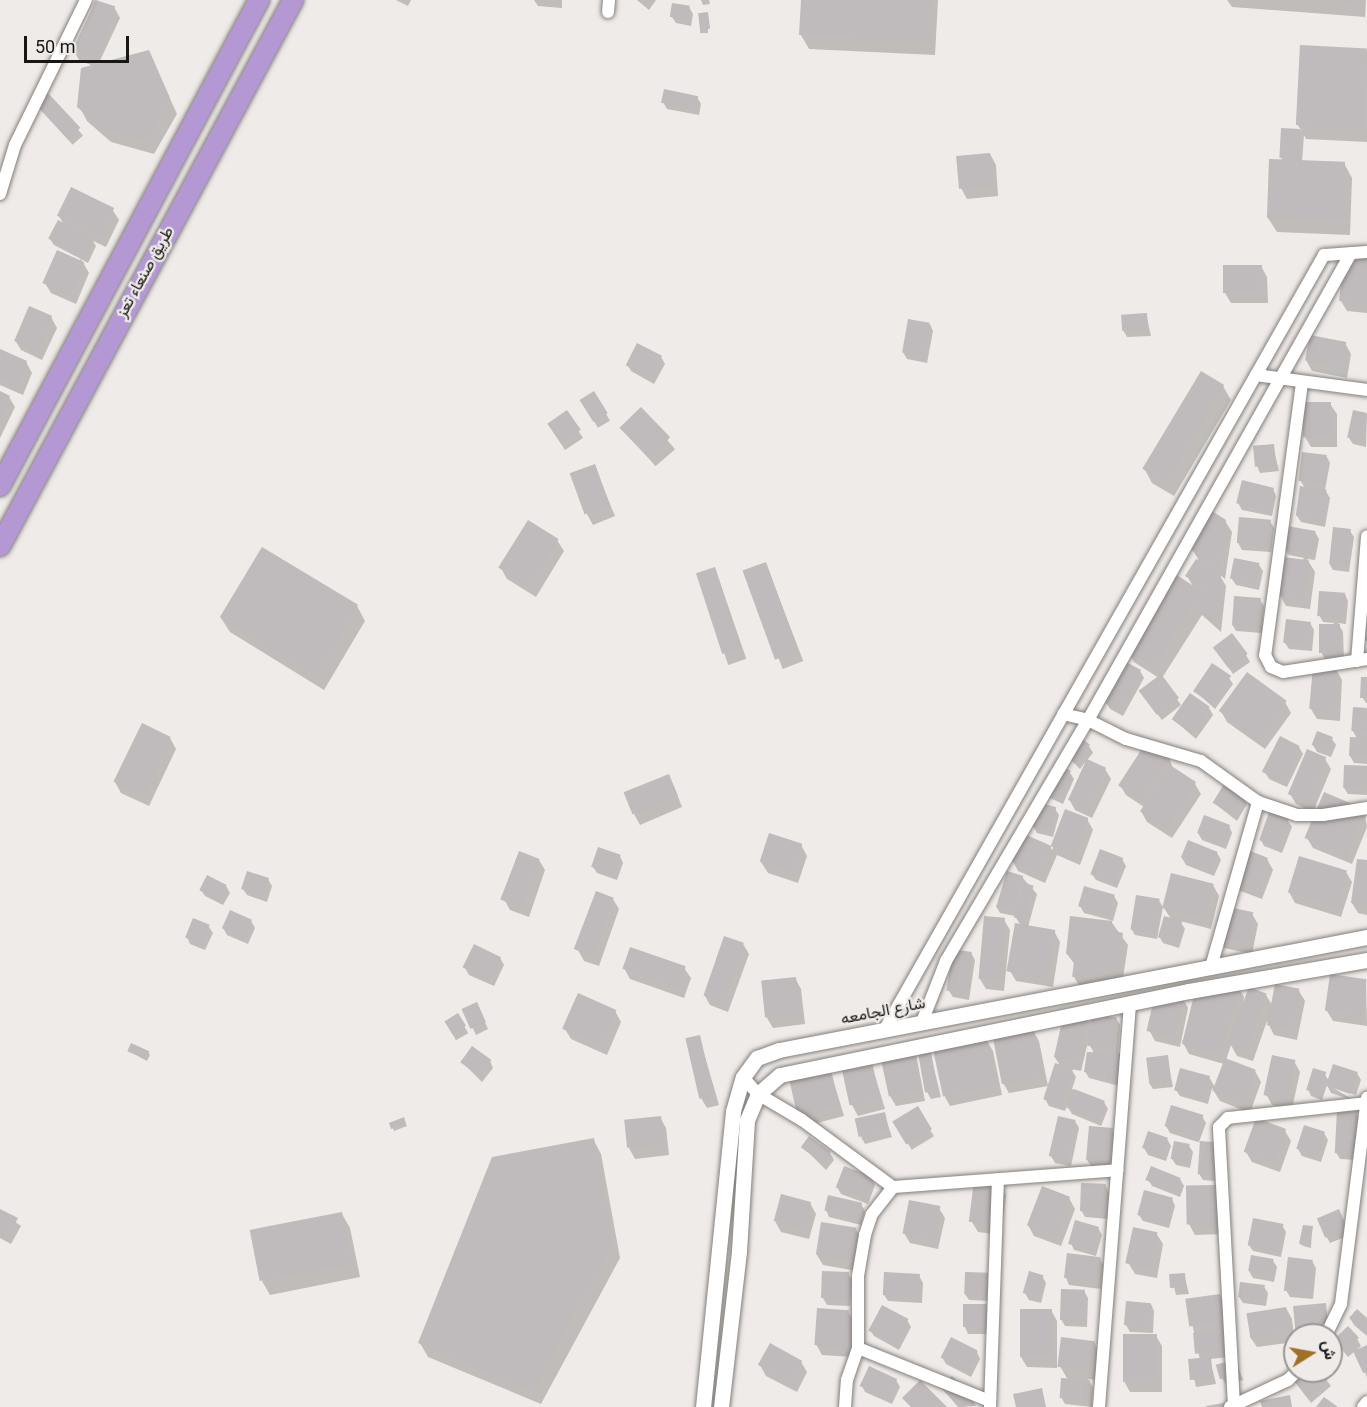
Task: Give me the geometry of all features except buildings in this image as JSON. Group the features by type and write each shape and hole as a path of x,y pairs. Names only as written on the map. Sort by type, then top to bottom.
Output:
{"highway":[{"name":"طريق صنعاء تعز","path":"0,486 259,0"},
{"name":"طريق صنعاء تعز","path":"0,546 293,0"}],"street":[{"path":"0,194 15,145 86,0"},
{"path":"885,1029 1324,255 1367,252"},
{"path":"922,1022 946,961 1088,720 1351,253"},
{"path":"1256,375 1367,390"},
{"path":"1302,383 1265,655 1271,667 1283,672 1362,660 1367,536"},
{"path":"1063,714 1088,720 1126,739 1201,761 1258,802 1297,814 1323,815 1367,808"},
{"path":"1211,967 1258,802"},
{"name":"شارع الجامعه","path":"743,1077 757,1058 779,1050 1367,938"},
{"path":"721,1407 739,1251 747,1120 758,1094 780,1075 1130,1004 1367,960"},
{"path":"1099,1407 1130,1004"},
{"path":"743,1077 758,1094 802,1120 893,1187 1117,1170"},
{"path":"703,1407 728,1144 743,1077"},
{"path":"1332,1323 1341,1304 1365,1130 1367,1098"},
{"path":"1283,1379 1231,1407 1219,1127 1228,1118 1366,1103"},
{"path":"858,1348 990,1404 998,1179"},
{"path":"845,1407 847,1380 858,1348 858,1276 865,1235 872,1214 893,1187"},
{"path":"1363,1407 1367,1402"}]}
